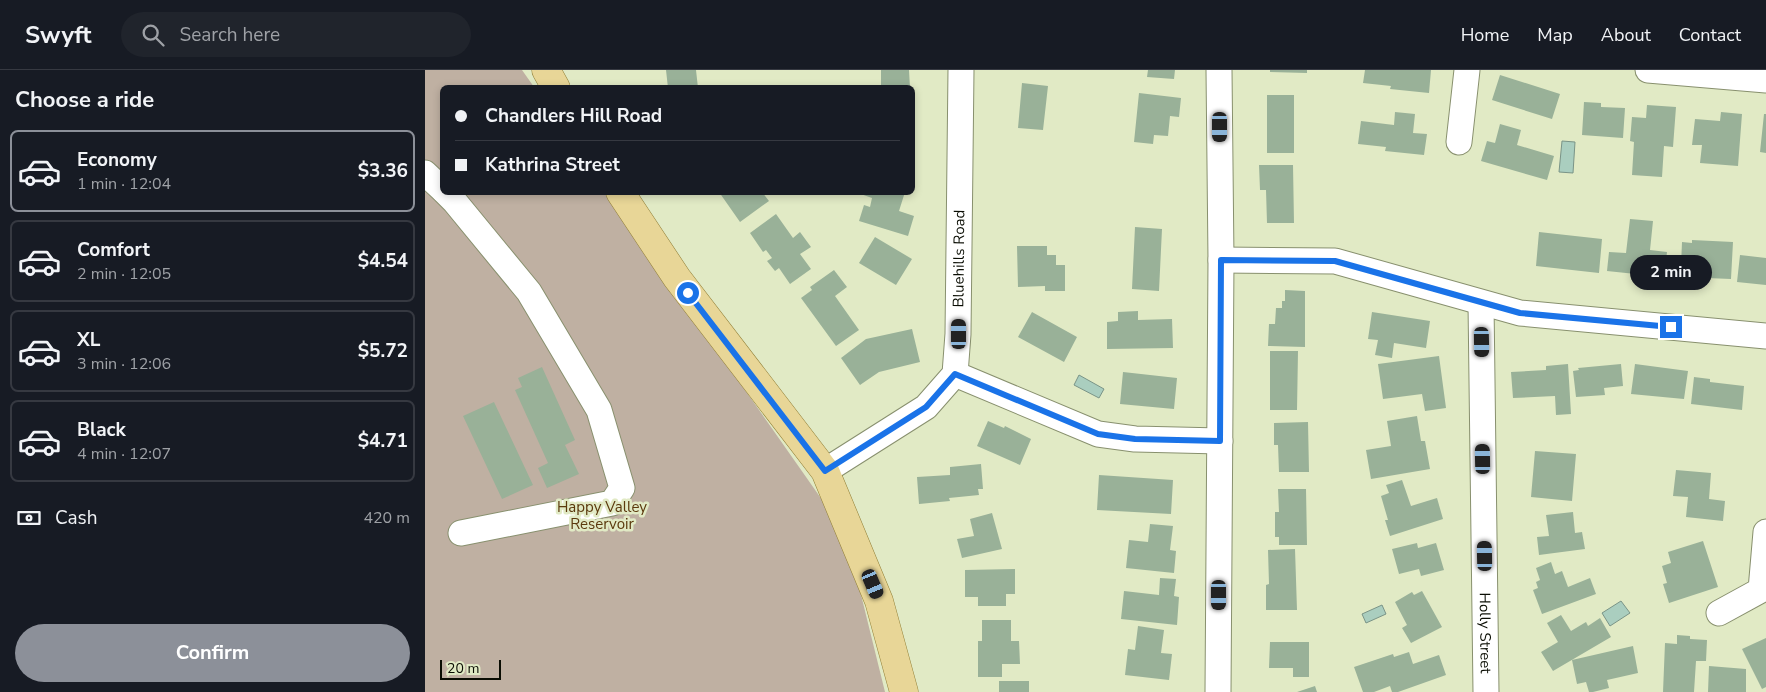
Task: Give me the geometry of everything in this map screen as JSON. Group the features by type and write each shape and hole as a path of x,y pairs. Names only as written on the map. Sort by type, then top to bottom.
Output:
{"main road":[{"path":"546,70 555,85"},
{"path":"622,195 677,278 825,471 879,601 904,692"}],"street":[{"name":"Bluehills Road","path":"955,374 959,334 961,70"},
{"path":"1218,692 1221,260 1219,70"},
{"path":"1459,142 1467,70"},
{"path":"1648,70 1766,80"},
{"path":"425,173 440,187"},
{"path":"448,195 529,292 559,342 599,410 622,488 612,503 461,533"},
{"path":"1221,260 1335,261 1520,313 1766,336"},
{"name":"Holly Street","path":"1481,303 1486,692"},
{"path":"825,471 926,407 955,374 1098,434 1135,439 1220,441"},
{"path":"1719,612 1763,589 1766,532"}],"green space":[{"name":"Happy Valley Reservoir","path":"425,70 522,70 533,85 440,85 440,195 608,195 846,534 885,692 425,692"}],"shaded area":[{"path":"1562,141 1575,142 1573,173 1559,172"},
{"path":"1079,375 1104,389 1099,398 1074,385"},
{"path":"1621,601 1630,613 1610,626 1602,613"},
{"path":"1382,605 1386,614 1366,623 1362,614"}],"building":[{"path":"666,70 696,70 698,85 668,85"},
{"path":"881,70 909,70 910,85 881,85"},
{"path":"1148,70 1175,70 1174,79 1147,77"},
{"path":"1270,70 1307,70 1307,73 1270,72"},
{"path":"1365,70 1431,70 1429,93 1390,89 1391,86 1363,83"},
{"path":"1500,75 1560,94 1552,119 1492,100"},
{"path":"1022,83 1048,86 1043,130 1018,128"},
{"path":"1139,93 1181,98 1179,117 1170,116 1168,136 1154,135 1153,144 1134,142"},
{"path":"1267,95 1294,95 1294,153 1267,153"},
{"path":"1584,102 1601,103 1601,107 1625,108 1623,138 1582,135"},
{"path":"1647,105 1676,107 1673,147 1664,146 1662,177 1632,175 1634,142 1630,141 1632,117 1646,118"},
{"path":"1395,112 1415,114 1413,133 1427,134 1424,155 1385,151 1386,147 1358,144 1361,121 1394,125"},
{"path":"1721,112 1742,114 1738,166 1700,163 1702,145 1692,145 1695,119 1720,121"},
{"path":"1764,114 1766,114 1766,153 1760,152"},
{"path":"1500,124 1521,130 1517,145 1554,156 1547,180 1481,161 1487,141 1495,143"},
{"path":"1259,165 1293,165 1294,223 1267,223 1266,190 1260,190"},
{"path":"721,195 764,195 769,201 740,222"},
{"path":"864,195 904,195 899,211 914,216 908,236 859,221 864,205 870,207 872,198"},
{"path":"776,214 793,238 800,232 811,247 800,254 811,269 790,284 779,268 775,271 767,261 772,258 766,250 763,252 750,233"},
{"path":"1630,219 1653,221 1650,250 1667,252 1664,277 1607,271 1609,252 1626,253"},
{"path":"1135,227 1162,229 1159,291 1132,289"},
{"path":"1539,232 1602,239 1599,273 1536,266"},
{"path":"875,237 912,259 896,285 859,263"},
{"path":"1692,240 1733,242 1731,279 1707,278 1708,268 1681,266 1682,242 1692,243"},
{"path":"1017,246 1047,246 1047,255 1056,255 1056,265 1065,265 1065,291 1045,291 1045,286 1018,287"},
{"path":"1740,255 1766,258 1766,285 1737,282"},
{"path":"834,270 847,287 835,296 859,330 836,346 801,298 812,290 810,287"},
{"path":"1285,290 1305,291 1305,347 1268,346 1269,324 1275,324 1276,308 1282,308 1282,301 1285,301"},
{"path":"1138,311 1138,320 1172,319 1173,348 1107,349 1107,322 1118,321 1118,312"},
{"path":"1032,312 1077,337 1064,362 1018,337"},
{"path":"1372,312 1430,321 1426,348 1394,343 1392,358 1375,355 1378,340 1368,339"},
{"path":"912,329 920,362 879,372 860,385 841,358 866,339"},
{"path":"1270,351 1298,351 1297,410 1270,410"},
{"path":"1439,356 1446,408 1425,411 1422,394 1383,399 1378,364"},
{"path":"1568,364 1571,414 1556,415 1555,396 1513,398 1511,372 1546,370 1546,366"},
{"path":"1621,364 1623,386 1604,388 1605,395 1576,397 1573,371 1579,370 1578,368"},
{"path":"1635,364 1688,371 1684,399 1631,394"},
{"path":"542,367 575,440 565,445 579,474 547,488 538,468 548,463 515,390 522,387 518,378"},
{"path":"1123,372 1177,378 1174,409 1120,404"},
{"path":"1694,377 1710,379 1710,382 1744,386 1742,410 1691,404"},
{"path":"494,402 533,485 502,499 463,416"},
{"path":"1417,416 1421,441 1425,441 1430,469 1371,479 1366,450 1391,446 1387,421"},
{"path":"988,421 1004,428 1005,426 1031,439 1020,465 977,446"},
{"path":"1308,422 1309,472 1279,472 1278,445 1274,445 1274,423"},
{"path":"1535,451 1576,454 1572,501 1531,497"},
{"path":"981,464 983,489 978,489 979,495 949,498 950,501 919,504 917,477 950,475 950,467"},
{"path":"1676,470 1711,473 1709,499 1725,501 1723,521 1686,517 1688,497 1673,496"},
{"path":"1099,475 1173,480 1171,514 1097,510"},
{"path":"1402,480 1411,506 1437,498 1443,519 1390,536 1385,520 1388,520 1381,496 1389,493 1386,485"},
{"path":"1278,489 1306,489 1307,545 1279,545 1279,537 1275,537 1275,512 1279,512"},
{"path":"1573,512 1575,533 1582,532 1585,549 1539,555 1537,537 1549,536 1546,515"},
{"path":"992,513 1002,549 962,558 957,539 974,536 970,519"},
{"path":"1150,524 1173,526 1170,550 1176,551 1174,573 1126,568 1129,540 1148,542"},
{"path":"1703,541 1718,587 1669,603 1663,584 1667,583 1662,566 1671,563 1668,552"},
{"path":"1417,543 1418,548 1436,543 1444,570 1421,576 1419,569 1399,574 1392,549"},
{"path":"1295,549 1297,610 1266,610 1266,585 1269,584 1268,550"},
{"path":"1551,562 1555,574 1562,571 1568,587 1590,578 1596,594 1542,614 1533,590 1538,588 1536,582 1540,580 1536,568"},
{"path":"1015,569 1015,594 1006,594 1006,606 978,606 978,597 965,597 965,570"},
{"path":"1160,578 1176,579 1174,596 1179,597 1177,625 1121,619 1124,591 1159,595"},
{"path":"1422,591 1442,627 1411,643 1402,628 1407,625 1395,602 1412,592 1414,595"},
{"path":"1561,615 1571,631 1586,622 1588,626 1600,618 1611,637 1553,671 1541,652 1558,642 1547,623"},
{"path":"982,620 1011,620 1011,641 1019,641 1020,664 1002,664 1002,677 978,677 978,641 982,641"},
{"path":"1138,626 1164,630 1161,653 1172,654 1169,680 1125,675 1128,649 1135,650"},
{"path":"1677,635 1690,636 1690,639 1707,640 1706,661 1696,661 1694,692 1663,692 1665,643 1677,644"},
{"path":"1766,638 1766,687 1762,689 1742,649"},
{"path":"1270,642 1309,642 1309,677 1293,677 1293,668 1269,668"},
{"path":"1633,646 1638,673 1607,680 1609,688 1593,692 1589,692 1586,682 1577,684 1572,660"},
{"path":"1409,652 1413,664 1439,655 1446,675 1398,692 1392,692 1390,686 1374,692 1363,692 1354,667 1393,654 1394,657"},
{"path":"1709,666 1746,669 1746,692 1708,692"},
{"path":"999,681 1029,681 1029,692 999,692"},
{"path":"1315,686 1317,692 1297,692"}],"route":[{"path":"688,293 825,471 926,407 955,374 1098,434 1135,439 1220,441 1221,260 1335,261 1520,313 1671,327"}]}
